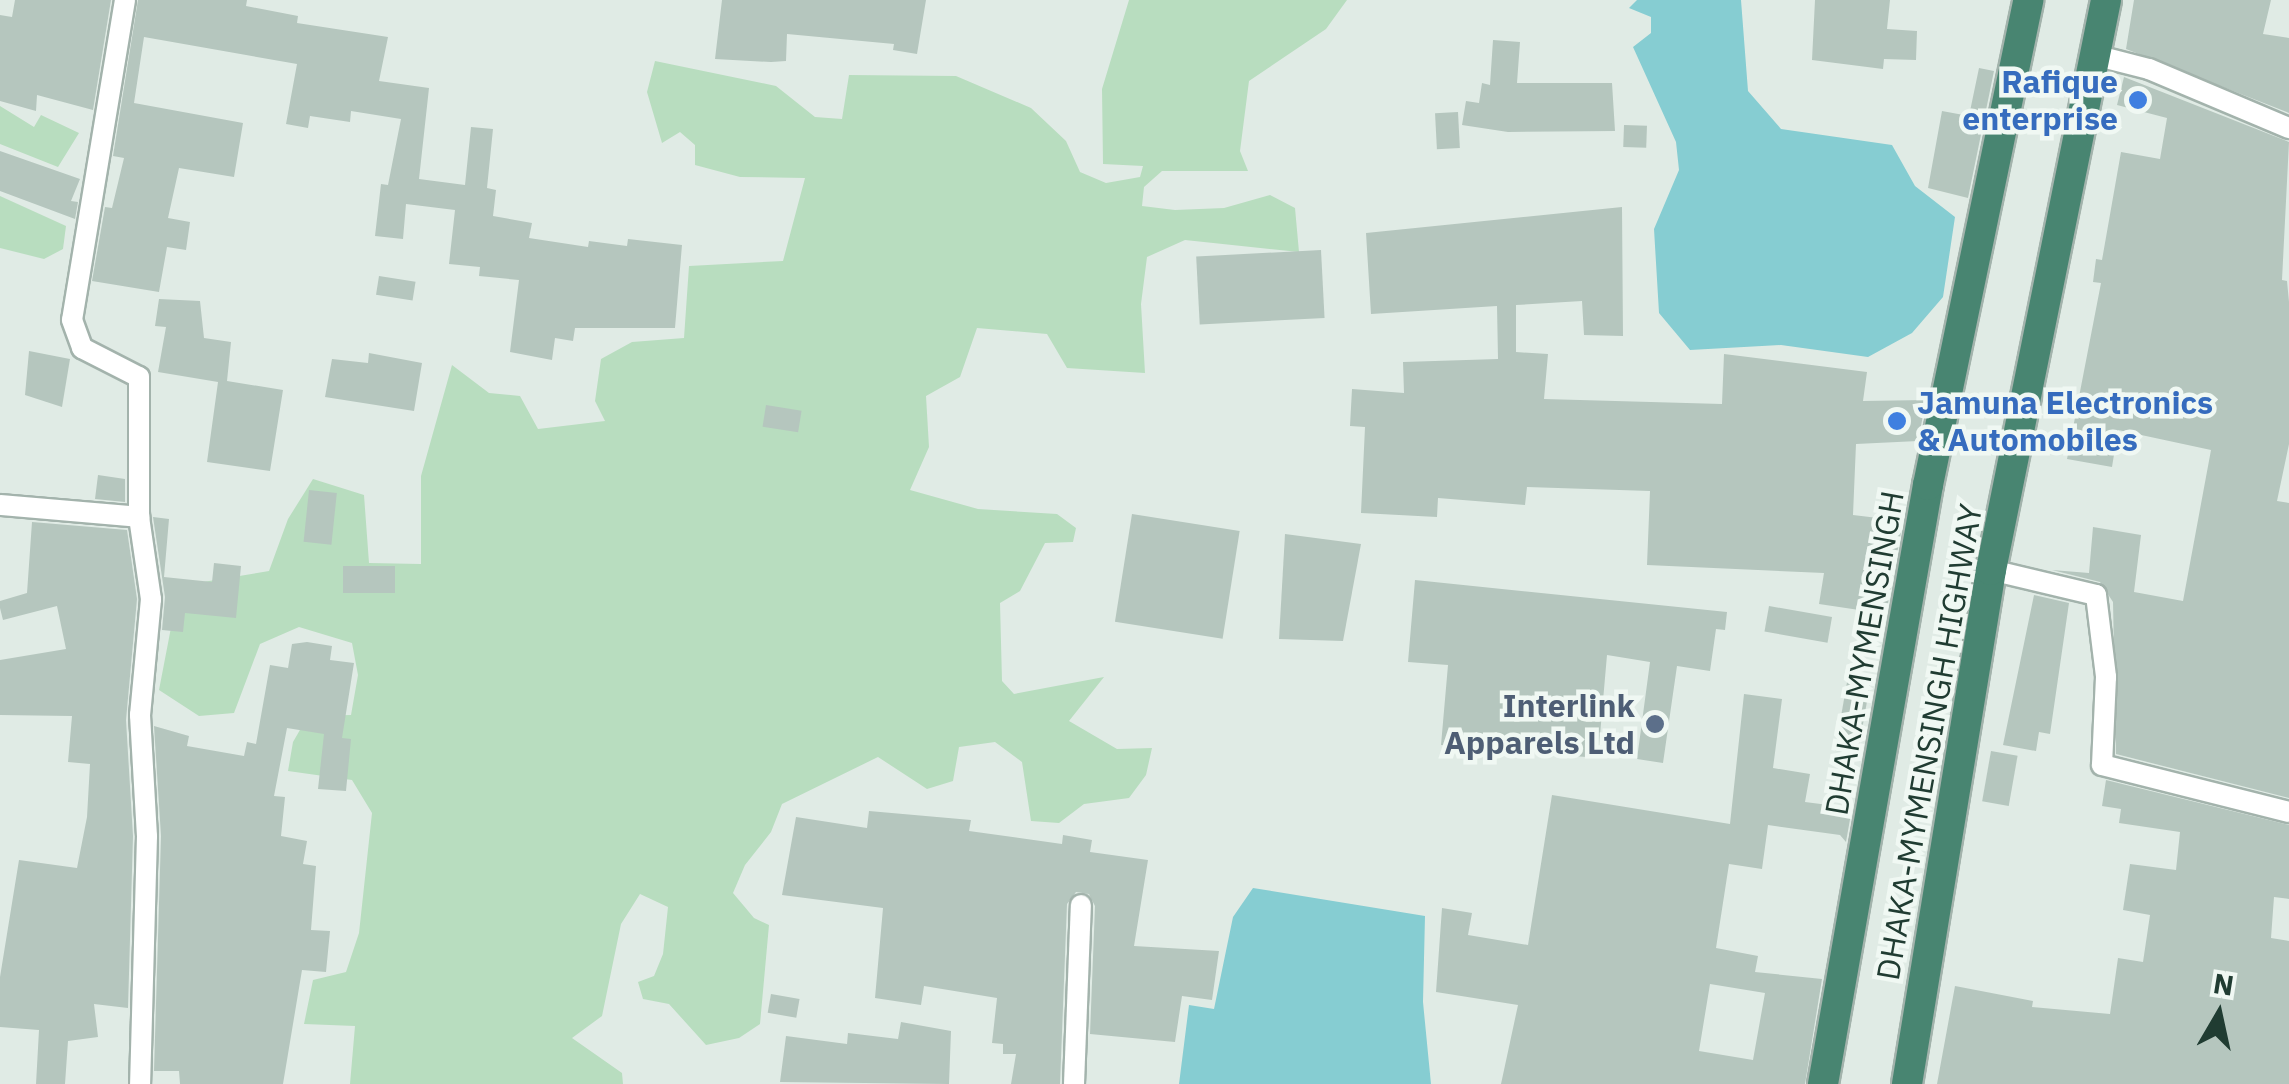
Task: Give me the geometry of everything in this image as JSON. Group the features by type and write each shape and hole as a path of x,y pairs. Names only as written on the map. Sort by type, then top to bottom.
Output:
{"highway":[{"name":"DHAKA-MYMENSINGH","path":"1822,1084 1928,485 2028,0"},
{"name":"DHAKA-MYMENSINGH HIGHWAY","path":"1907,1084 1991,570 2106,0"}],"street":[{"path":"124,0 72,320 82,348 139,377 139,517 150,599 140,715 147,836 140,1084"},
{"path":"2094,54 2149,70 2289,128"},
{"path":"0,506 139,517"},
{"path":"1991,570 2096,596 2106,678 2102,765 2289,812"},
{"path":"1074,1084 1081,905"}],"green space":[{"path":"1129,0 1347,0 1326,29 1249,81 1240,151 1248,171 1162,171 1144,187 1142,206 1175,210 1224,208 1270,195 1295,208 1299,252 1185,240 1147,257 1141,304 1145,373 1067,368 1047,334 977,328 960,377 926,396 929,447 910,490 978,509 1057,514 1076,528 1073,542 1045,543 1020,591 1000,603 1002,681 1014,694 1104,677 1069,721 1117,749 1152,748 1146,775 1129,798 1084,804 1059,823 1031,821 1022,762 995,742 959,747 953,781 927,789 878,757 782,804 771,832 745,865 733,893 754,918 769,925 760,1024 739,1038 706,1045 669,1004 643,999 638,982 654,976 663,954 668,907 640,894 621,924 602,1016 572,1038 622,1073 623,1084 350,1084 355,1026 304,1024 313,980 346,972 359,933 372,813 352,780 288,771 293,742 308,716 351,715 358,675 352,643 299,627 260,644 234,713 199,716 159,690 179,586 269,571 288,519 313,479 364,495 369,563 421,564 421,476 452,365 489,393 520,396 538,429 605,421 595,401 601,359 632,342 684,338 689,266 783,261 805,178 740,177 695,165 695,145 680,132 662,143 647,92 655,61 776,86 815,117 842,119 849,75 956,76 1031,108 1066,141 1080,172 1106,183 1140,177 1143,166 1103,164 1102,89"},
{"path":"0,106 34,127 41,115 79,133 58,167 0,144"},
{"path":"0,196 66,226 63,249 44,259 0,248"}],"water":[{"path":"1637,0 1741,0 1748,91 1781,129 1892,145 1915,186 1955,217 1943,297 1912,333 1868,357 1781,345 1690,350 1659,313 1654,229 1679,170 1676,142 1633,47 1651,33 1651,17 1629,8"},
{"path":"1253,888 1425,916 1423,1002 1431,1084 1179,1084 1189,1005 1214,1009 1233,917"}],"building":[{"path":"15,0 111,0 93,110 37,95 36,111 0,101 0,15 12,17"},
{"path":"138,0 247,0 246,6 298,16 297,23 388,37 379,81 429,88 419,179 465,185 471,127 493,129 487,188 496,190 493,216 532,223 529,238 588,247 589,241 627,246 628,239 682,245 675,328 575,328 573,341 555,338 552,360 510,352 519,280 479,276 480,267 449,264 455,210 406,204 403,239 375,236 381,184 388,185 401,119 351,111 350,122 310,116 308,128 286,124 297,64 144,37 134,103 243,123 234,177 179,168 168,218 190,222 186,250 167,247 159,292 92,281 105,207 112,208 124,158 113,156"},
{"path":"722,0 926,0 917,54 893,50 894,44 787,34 786,61 771,62 715,59"},
{"path":"1815,0 1890,0 1887,29 1917,31 1916,60 1884,59 1883,69 1812,60"},
{"path":"2134,0 2271,0 2263,34 2289,38 2289,113 2126,49"},
{"path":"1493,40 1520,42 1517,83 1612,83 1615,131 1508,132 1462,125 1466,101 1479,103 1482,83 1490,85"},
{"path":"1979,68 1994,71 1968,198 1928,188 1942,111 1969,116"},
{"path":"2124,77 2289,142 2282,280 2287,281 2289,302 2289,444 2277,501 2289,503 2289,798 2116,754 2113,602 2100,582 2052,570 2089,573 2093,527 2141,535 2134,592 2183,601 2211,450 2118,430 2112,467 2067,459 2101,283 2093,282 2096,259 2102,260 2121,152 2160,159 2167,118 2117,105"},
{"path":"1458,112 1460,148 1437,149 1435,113"},
{"path":"1624,125 1647,126 1646,148 1623,147"},
{"path":"0,151 80,179 71,201 78,202 75,219 0,191"},
{"path":"1622,207 1623,336 1584,335 1582,301 1516,305 1516,352 1548,354 1544,399 1722,404 1724,354 1867,372 1863,401 1926,400 1918,441 1856,444 1853,515 1903,521 1886,614 1819,604 1824,573 1647,565 1650,491 1527,487 1525,505 1438,498 1437,517 1361,513 1365,427 1350,426 1352,389 1404,393 1403,362 1498,359 1497,306 1371,314 1366,233"},
{"path":"1321,250 1325,318 1200,324 1196,257"},
{"path":"379,276 416,282 413,301 376,295"},
{"path":"159,299 200,301 204,338 231,342 227,381 283,390 270,471 207,462 218,382 158,372 166,327 155,326"},
{"path":"29,351 70,359 62,407 25,395"},
{"path":"369,353 422,363 414,411 325,397 332,359 368,363"},
{"path":"766,405 802,411 798,432 763,427"},
{"path":"98,475 125,479 125,502 95,499"},
{"path":"309,490 337,493 331,545 304,542"},
{"path":"1132,514 1240,531 1223,639 1115,622"},
{"path":"153,517 169,519 164,577 212,582 214,563 241,566 236,618 185,613 183,632 162,630 165,597"},
{"path":"32,522 127,530 137,599 126,720 133,836 128,1008 94,1004 98,1037 68,1041 65,1084 36,1084 39,1030 0,1027 0,977 19,860 77,868 87,817 90,764 68,762 72,716 0,715 0,660 66,649 57,606 3,620 0,601 27,593"},
{"path":"1285,534 1361,544 1343,641 1279,639"},
{"path":"343,566 395,566 395,593 343,593"},
{"path":"1415,580 1727,612 1725,630 1716,629 1710,671 1677,666 1663,763 1637,759 1650,662 1607,655 1598,758 1441,745 1448,665 1408,662"},
{"path":"2034,595 2069,603 2050,734 2039,732 2036,751 2003,745"},
{"path":"1769,606 1832,617 1828,643 1764,632"},
{"path":"292,644 332,646 330,660 354,663 342,738 351,739 346,791 318,789 324,734 287,728 274,796 285,797 281,836 307,841 303,864 316,866 311,930 330,931 326,972 302,970 283,1084 180,1084 179,1071 154,1071 161,836 154,726 189,736 187,746 244,756 247,742 256,744 270,665 288,668"},
{"path":"1849,671 1872,675 1858,755 1835,751"},
{"path":"1744,694 1782,699 1773,768 1810,774 1805,802 1852,808 1846,842 1840,835 1768,825 1762,869 1729,864 1716,948 1758,956 1755,972 1822,979 1805,1084 1501,1084 1518,1005 1436,992 1442,908 1472,913 1468,935 1528,945 1552,795 1730,824","holes":["1710,984 1765,993 1753,1060 1699,1051"]},
{"path":"1991,751 2018,756 2009,806 1982,801"},
{"path":"2106,780 2289,825 2289,899 2274,897 2271,938 2289,941 2289,1084 1937,1084 1955,986 2033,1001 2032,1007 2110,1014 2118,958 2143,962 2150,915 2123,910 2130,864 2176,870 2180,832 2119,823 2121,809 2102,806"},
{"path":"869,811 971,820 969,831 1062,844 1063,835 1092,840 1090,852 1148,860 1134,946 1219,951 1212,1000 1182,996 1175,1042 1090,1034 1095,906 1089,894 1076,892 1067,904 1060,1084 1011,1084 1016,1054 1003,1054 1003,1044 992,1043 997,998 924,986 921,1005 875,998 883,908 782,895 796,817 867,828"},
{"path":"771,994 800,999 796,1018 768,1013"},
{"path":"901,1022 951,1031 949,1084 780,1082 786,1036 847,1044 848,1033 898,1039"}],"place":[{"name":"Rafique enterprise","path":"2138,100"},
{"name":"Jamuna Electronics & Automobiles","path":"1897,421"},
{"name":"Interlink Apparels Ltd","path":"1655,724"}]}
